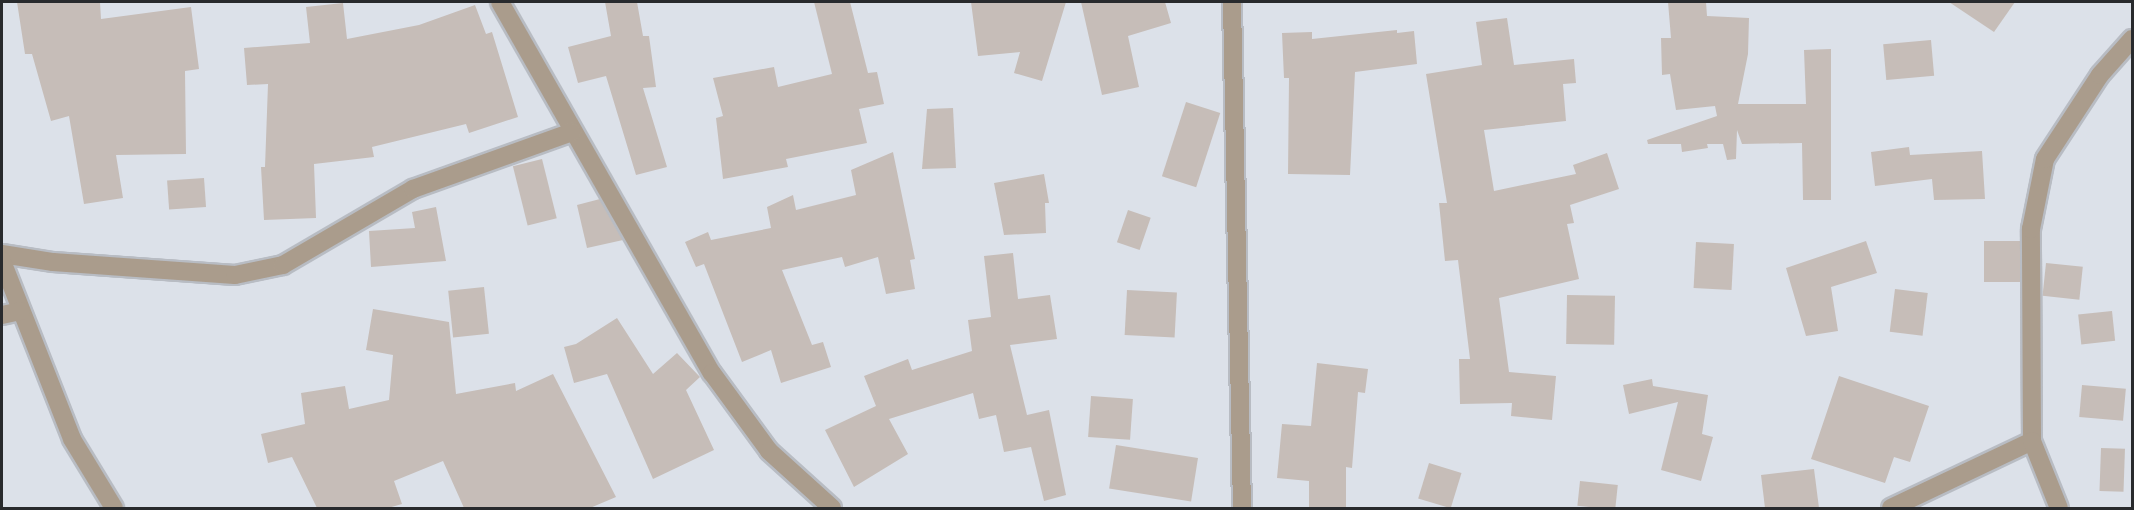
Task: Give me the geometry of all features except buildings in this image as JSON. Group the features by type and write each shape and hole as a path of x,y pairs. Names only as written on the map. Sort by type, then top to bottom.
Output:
{"street":[{"path":"500,2 572,132 631,225 712,373 769,451 832,508"},
{"path":"1232,2 1242,508"},
{"path":"2059,508 2032,441 2031,229 2044,159 2100,75 2133,39"},
{"path":"2,254 53,262 236,275 283,265 413,189 572,132"},
{"path":"2,261 72,438 114,508"},
{"path":"2,315 21,311"},
{"path":"1891,508 2032,441"}]}
